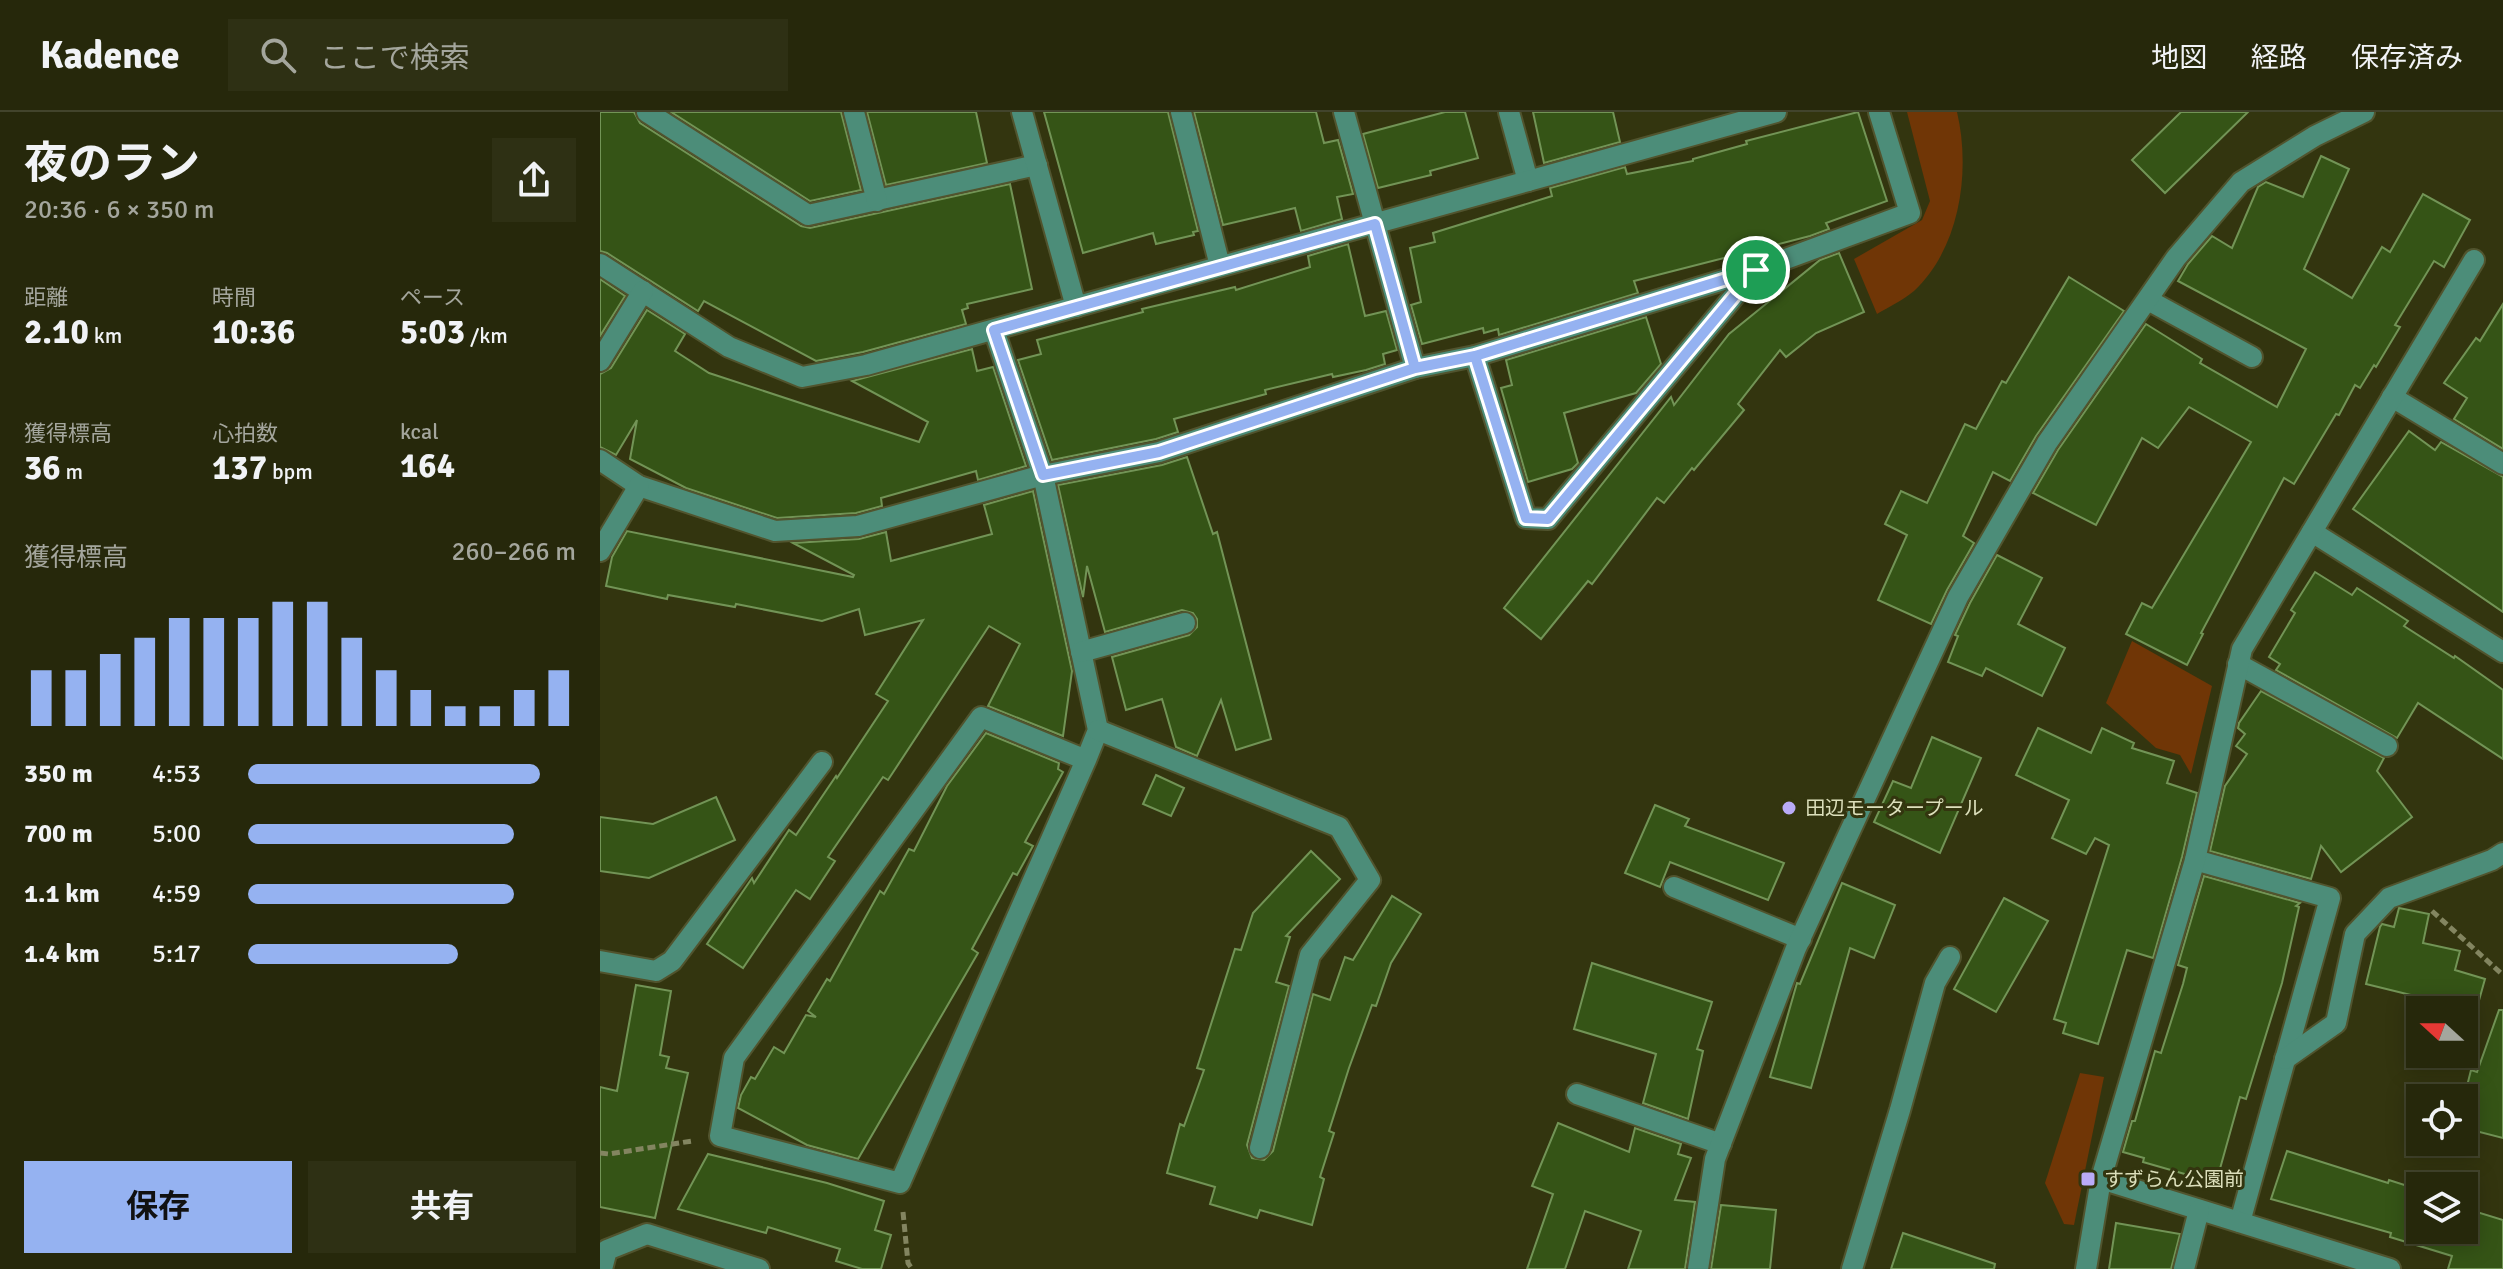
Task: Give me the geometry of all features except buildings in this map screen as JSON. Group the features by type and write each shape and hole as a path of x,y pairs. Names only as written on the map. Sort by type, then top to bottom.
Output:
{"street":[{"path":"647,112 808,215 1037,165"},
{"path":"854,112 877,201"},
{"path":"1022,112 1076,307"},
{"path":"1181,112 1220,266"},
{"path":"1344,112 1415,368"},
{"path":"1509,112 1528,181"},
{"path":"600,264 729,347 802,377 866,365 1776,112"},
{"path":"600,460 639,486 775,531 858,526 1043,475 1159,452 1415,368 1475,356 1756,270 1910,213 1879,112"},
{"path":"1698,1269 1713,1173 1721,1144 1801,939 1958,597 2047,443 2176,258 2241,182 2315,136 2364,112"},
{"path":"2086,1269 2101,1179 2195,860 2242,649 2474,260"},
{"path":"1475,356 1526,518 1548,519 1756,270"},
{"path":"600,361 643,291"},
{"path":"2148,300 2252,357"},
{"path":"994,330 1043,475 1098,730 1086,760 900,1183 721,1136 734,1058 981,717 1086,760"},
{"path":"2392,397 2503,464"},
{"path":"600,551 639,486"},
{"path":"2312,532 2503,652"},
{"path":"1081,652 1185,623"},
{"path":"2238,664 2387,746"},
{"path":"1098,730 1339,827 1370,880 1310,955 1260,1148"},
{"path":"600,961 656,971 672,961 822,762"},
{"path":"2285,1059 2336,1023 2355,934 2389,898 2492,860 2503,853"},
{"path":"2195,860 2330,898 2240,1222"},
{"path":"1674,887 1801,939"},
{"path":"1852,1269 1935,983 1950,957"},
{"path":"1577,1094 1721,1144"},
{"path":"2101,1179 2390,1269"},
{"path":"2184,1269 2199,1210"},
{"path":"602,1269 607,1250 647,1234 759,1269"}],"path":[{"path":"2434,913 2503,975"},
{"path":"600,1153 721,1136"},
{"path":"900,1183 908,1263 912,1269"}],"shaded area":[{"path":"1907,112 1957,112 1963,159 1962,183 1952,231 1930,273 1914,291 1877,314 1854,259 1922,220 1930,201"},
{"path":"2132,641 2212,686 2191,774 2180,755 2156,748 2106,703"},
{"path":"2080,1073 2104,1077 2074,1225 2064,1224 2045,1183"}],"place":[{"name":"田辺モータープール","path":"1789,808"},
{"name":"すずらん公園前","path":"2088,1179"}],"route":[{"path":"1756,270 1475,356 1415,368 1159,452 1043,475 994,330 1375,224 1415,368 1475,356 1526,518 1548,519 1756,270"}]}
